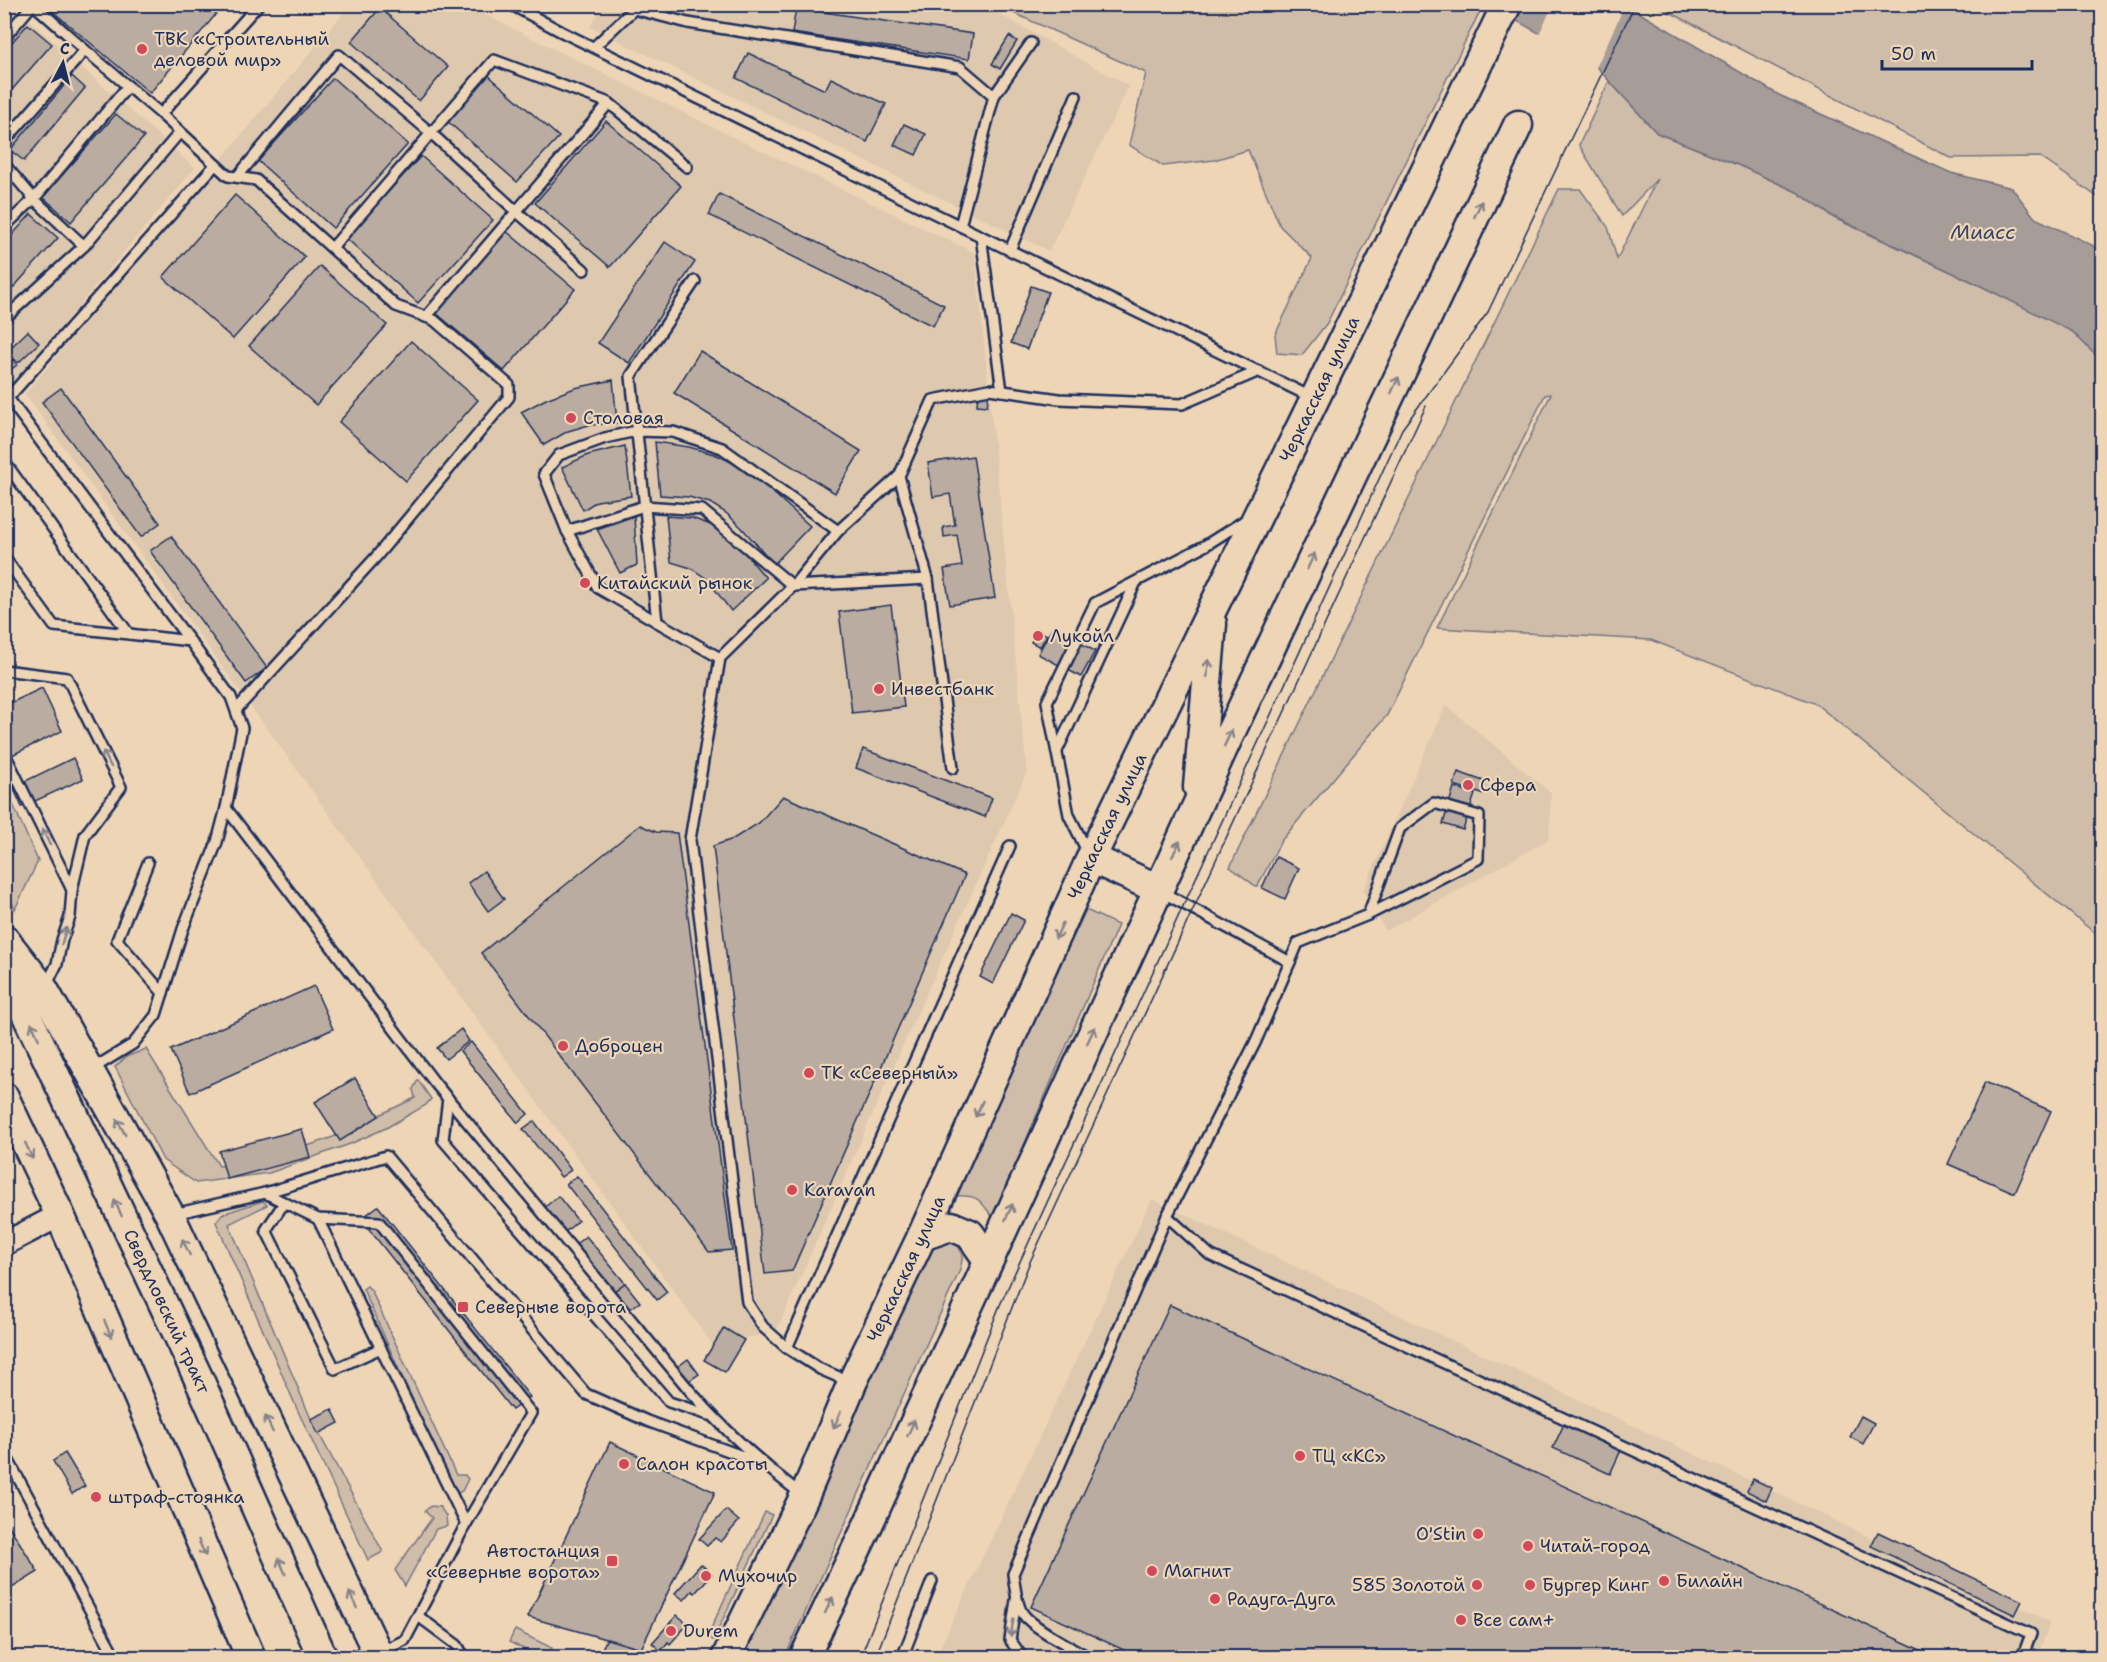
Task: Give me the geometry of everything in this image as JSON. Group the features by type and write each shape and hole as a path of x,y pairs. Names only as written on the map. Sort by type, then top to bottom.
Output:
{"main road":[{"name":"Черкасская улица","path":"726,1658 804,1497 852,1383 922,1236 1091,858 1507,4"},
{"path":"804,1658 867,1527 1231,732 1518,124"},
{"path":"1196,810 1214,605"},
{"path":"1091,858 1158,889"},
{"path":"4,939 44,990 170,1215 379,1655"},
{"name":"Свердловский тракт","path":"4,967 197,1375 323,1658"},
{"path":"4,1098 60,1215 251,1658"},
{"path":"922,1236 951,1226 970,1234 988,1260"}],"street":[{"path":"4,1244 60,1215"}],"lane":[{"path":"4,38 33,4 161,114 228,176 256,180 396,306 434,320 509,385 509,397 376,557 236,710"},
{"path":"161,114 259,4"},
{"path":"510,4 1314,399"},
{"path":"594,47 634,9 688,23 960,68 994,96"},
{"path":"960,226 994,96 1032,43"},
{"path":"4,142 85,50"},
{"path":"237,177 339,55 431,133 516,212 584,270"},
{"path":"332,248 494,60 609,104 687,167"},
{"path":"4,227 34,199 128,86"},
{"path":"1010,250 1076,96"},
{"path":"426,317 609,104"},
{"path":"4,319 84,246 180,132"},
{"path":"4,164 34,199 84,246"},
{"path":"89,1070 133,1044 156,1015 183,929 217,842 242,728 231,697 6,399 215,165"},
{"path":"981,236 1002,391"},
{"path":"657,622 631,376 695,281"},
{"path":"852,1383 820,1369 787,1348 763,1327 747,1302 690,840 720,658 793,586 838,531 899,476 933,400 989,389 1059,399 1182,404 1259,371"},
{"path":"720,658 598,588 567,531 544,474 560,455 605,438 636,431 673,432 722,448 838,531"},
{"path":"4,461 129,634"},
{"path":"899,476 928,579 953,768"},
{"path":"567,531 644,506 702,510 793,586 928,579"},
{"path":"1091,858 1069,815 1047,702 1095,603 1206,545 1259,511"},
{"path":"4,557 54,626 190,641"},
{"path":"1057,751 1136,582"},
{"path":"4,670 67,678 121,787 85,835 72,890 70,917 57,964 44,990"},
{"path":"4,752 72,890"},
{"path":"1089,1658 1036,1626 1023,1614 1016,1594 1013,1574 1167,1216 1256,1041 1298,944 1368,915 1478,859 1479,816 1434,803 1400,828 1368,915"},
{"path":"226,808 448,1098 712,1416 804,1497"},
{"path":"787,1348 1010,846"},
{"path":"148,863 117,940 163,993"},
{"path":"1158,889 1290,962"},
{"path":"448,1098 443,1140 669,1402 712,1416"},
{"path":"170,1215 265,1193 386,1156 586,1394 647,1421 769,1466"},
{"path":"265,1193 318,1219 379,1222 531,1413 466,1524 405,1640 379,1655"},
{"path":"284,1203 266,1230 334,1369 381,1348"},
{"path":"1167,1216 1210,1255 2031,1634 2022,1658"},
{"path":"318,1219 466,1524"},
{"path":"4,1452 116,1658"},
{"path":"902,1658 932,1581"},
{"path":"1016,1594 1010,1640 1023,1658"},
{"path":"418,1616 457,1645 465,1658"}],"shaded area":[{"path":"11,4 195,168 5,393 4,5"},
{"path":"1394,4 1397,6 1483,5 1327,323 1302,355 1277,353 1275,335 1312,258 1280,226 1248,150 1214,160 1163,166 1129,145 1146,73 996,5"},
{"name":"Китайский рынок","path":"350,5 465,5 975,253 1027,772 776,1332 712,1344 25,394"},
{"path":"603,5 933,5 999,14 1129,86 1049,251 590,27"},
{"path":"1656,5 2102,5 2102,200 2040,157 1951,158"},
{"path":"1609,81 1657,133 1738,165 1797,192 1834,218 1977,284 2073,332 2102,362 2102,939 1816,704 1651,640 1437,628 1551,394 1545,395 1387,715 1281,841 1257,887 1230,867 1559,189 1580,189 1608,227 1617,259 1657,179 1622,216 1579,145"},
{"path":"1446,705 1551,793 1549,839 1386,931 1363,891"},
{"path":"4,784 38,861 15,909 5,887"},
{"path":"1086,910 1118,925 993,1218 977,1199 968,1196 953,1196"},
{"path":"146,1049 219,1166 262,1162 333,1137 415,1098 413,1089 418,1080 431,1099 426,1105 386,1128 350,1144 269,1173 196,1183 163,1160 115,1067 126,1057"},
{"path":"1152,1199 2050,1622 2037,1658 935,1658"},
{"path":"263,1201 267,1205 229,1224 311,1419 383,1552 368,1560 297,1409 216,1222 222,1214"},
{"path":"947,1240 958,1246 963,1255 960,1270 785,1657 743,1658 929,1248"},
{"path":"367,1286 371,1290 456,1475 465,1475 468,1479 462,1491 458,1493 454,1492 363,1289"},
{"path":"431,1506 440,1507 446,1516 447,1526 436,1529 405,1586 395,1570 432,1518 425,1511"},
{"path":"765,1512 772,1515 713,1640 707,1637"},
{"path":"515,1630 552,1648 547,1657 540,1657 509,1642"}],"water":[{"name":"Миасс","path":"1487,5 1626,5 1779,95 1951,173 2012,188 2035,218 2092,245 2102,255 2102,362 2073,332 1834,217 1797,192 1738,165 1657,133 1591,61"}],"pier":[{"path":"1553,5 1625,5 1595,70 1589,63 1538,36"}],"building":[{"name":"ТВК «Строительный деловой мир»","path":"44,4 222,4 223,6 150,93"},
{"path":"380,8 448,67 419,101 351,42"},
{"path":"796,8 973,34 969,59 792,33"},
{"path":"28,24 52,44 4,99 4,51"},
{"path":"1009,36 1017,41 1000,69 992,64"},
{"path":"748,53 825,90 831,78 886,104 867,142 736,78"},
{"path":"488,75 559,137 517,182 447,121"},
{"path":"72,76 85,88 24,161 10,150"},
{"path":"333,78 408,144 333,228 258,161"},
{"path":"116,114 144,137 71,222 43,197"},
{"path":"606,121 681,186 610,267 535,203"},
{"path":"904,124 926,134 916,155 894,145"},
{"path":"421,156 493,220 418,303 346,238"},
{"path":"719,194 944,305 933,326 709,215"},
{"path":"235,195 305,257 233,339 163,277"},
{"path":"31,214 58,238 4,298 4,244"},
{"path":"505,230 575,289 504,371 435,312"},
{"path":"665,242 695,262 629,363 598,343"},
{"path":"320,266 387,325 316,405 249,346"},
{"path":"1031,286 1048,292 1027,349 1011,343"},
{"path":"28,331 39,343 18,363 7,351"},
{"path":"411,341 478,400 406,481 339,422"},
{"path":"4,350 17,365 4,375"},
{"path":"700,351 861,451 835,493 674,393"},
{"name":"Столовая","path":"613,380 617,423 589,425 568,431 544,445 521,412 575,388"},
{"path":"61,388 160,523 141,537 42,402"},
{"path":"978,393 989,394 987,406 977,405"},
{"path":"655,442 689,447 717,455 735,464 758,479 810,526 774,564 741,527 726,513 710,503 689,497 660,495"},
{"path":"625,446 631,496 597,501 583,510 562,467 588,455"},
{"path":"973,456 995,598 950,605 944,569 962,566 957,535 944,537 943,527 955,525 950,494 933,497 928,463"},
{"path":"634,516 637,565 620,573 597,529"},
{"path":"666,516 692,518 716,527 738,545 766,578 731,611 707,579 691,568 671,562"},
{"path":"171,536 267,668 246,683 150,551"},
{"path":"891,605 904,707 852,713 839,612"},
{"path":"1052,628 1095,651 1081,677 1038,654"},
{"path":"1038,630 1047,635 1040,647 1031,642"},
{"path":"42,688 62,731 10,756 4,744 4,706"},
{"path":"863,749 992,798 985,817 856,768"},
{"path":"73,758 83,779 22,807 13,787"},
{"path":"1458,772 1486,782 1482,794 1454,785"},
{"path":"1454,787 1475,794 1463,830 1443,824"},
{"name":"ТК «Северный»","path":"783,796 965,875 792,1271 765,1274 713,846 733,839 759,823"},
{"path":"640,825 656,832 677,833 732,1250 709,1252 481,953"},
{"path":"1276,857 1299,868 1285,899 1262,888"},
{"path":"484,871 504,899 488,911 468,883"},
{"path":"1011,913 1024,920 993,984 980,977"},
{"path":"314,986 333,1029 190,1093 171,1050"},
{"path":"461,1029 469,1041 446,1059 437,1048"},
{"path":"471,1042 528,1114 518,1123 460,1051"},
{"path":"355,1078 379,1116 340,1141 315,1102"},
{"path":"1985,1082 2051,1111 2015,1193 1948,1164"},
{"path":"534,1121 571,1170 561,1177 523,1129"},
{"path":"302,1129 310,1157 227,1179 219,1151"},
{"path":"577,1176 667,1292 657,1300 566,1184"},
{"path":"558,1196 578,1221 564,1233 544,1208"},
{"path":"378,1206 530,1397 512,1410 361,1219"},
{"path":"586,1236 625,1283 611,1294 572,1247"},
{"path":"625,1283 640,1302 628,1310 613,1292"},
{"name":"ТЦ «КС»","path":"1170,1305 1938,1658 1141,1658 1031,1607"},
{"path":"724,1328 744,1340 725,1372 704,1360"},
{"path":"688,1359 699,1374 686,1383 676,1368"},
{"path":"332,1409 339,1423 318,1434 311,1419"},
{"path":"1861,1416 1874,1423 1863,1444 1850,1437"},
{"path":"1565,1422 1622,1448 1610,1474 1553,1448"},
{"path":"610,1442 715,1492 641,1649 528,1617"},
{"path":"65,1453 85,1486 72,1494 53,1461"},
{"path":"1753,1479 1772,1488 1766,1501 1747,1491"},
{"path":"726,1510 739,1521 721,1542 715,1538 707,1546 699,1539"},
{"path":"4,1518 38,1572 4,1593"},
{"path":"1878,1532 2022,1601 2015,1615 1871,1546"},
{"path":"701,1564 712,1574 695,1593 692,1591 684,1600 675,1593"},
{"path":"677,1615 688,1624 661,1651 652,1643"},
{"path":"607,1639 641,1649 638,1658 597,1658"}],"tram line":[{"path":"860,1658 1000,1305 1402,429 1488,312 1635,4"},
{"path":"875,1658 1029,1264 1426,406"}],"place":[{"name":"ТВК «Строительный деловой мир»","path":"142,49"},
{"name":"Столовая","path":"571,418"},
{"name":"Китайский рынок","path":"585,583"},
{"name":"Лукойл","path":"1038,636"},
{"name":"Инвестбанк","path":"879,689"},
{"name":"Сфера","path":"1468,785"},
{"name":"Доброцен","path":"563,1046"},
{"name":"ТК «Северный»","path":"809,1073"},
{"name":"Karavan","path":"792,1190"},
{"name":"Северные ворота","path":"463,1307"},
{"name":"ТЦ «КС»","path":"1300,1456"},
{"name":"Салон красоты","path":"624,1464"},
{"name":"штраф-стоянка","path":"96,1497"},
{"name":"O'Stin","path":"1478,1534"},
{"name":"Читай-город","path":"1528,1546"},
{"name":"Автостанция «Северные ворота»","path":"612,1561"},
{"name":"Магнит","path":"1152,1571"},
{"name":"Мухочир","path":"706,1576"},
{"name":"Билайн","path":"1664,1581"},
{"name":"585 Золотой","path":"1477,1585"},
{"name":"Бургер Кинг","path":"1530,1585"},
{"name":"Радуга-Дуга","path":"1215,1599"},
{"name":"Все сам+","path":"1461,1620"},
{"name":"Durem","path":"671,1631"}]}
